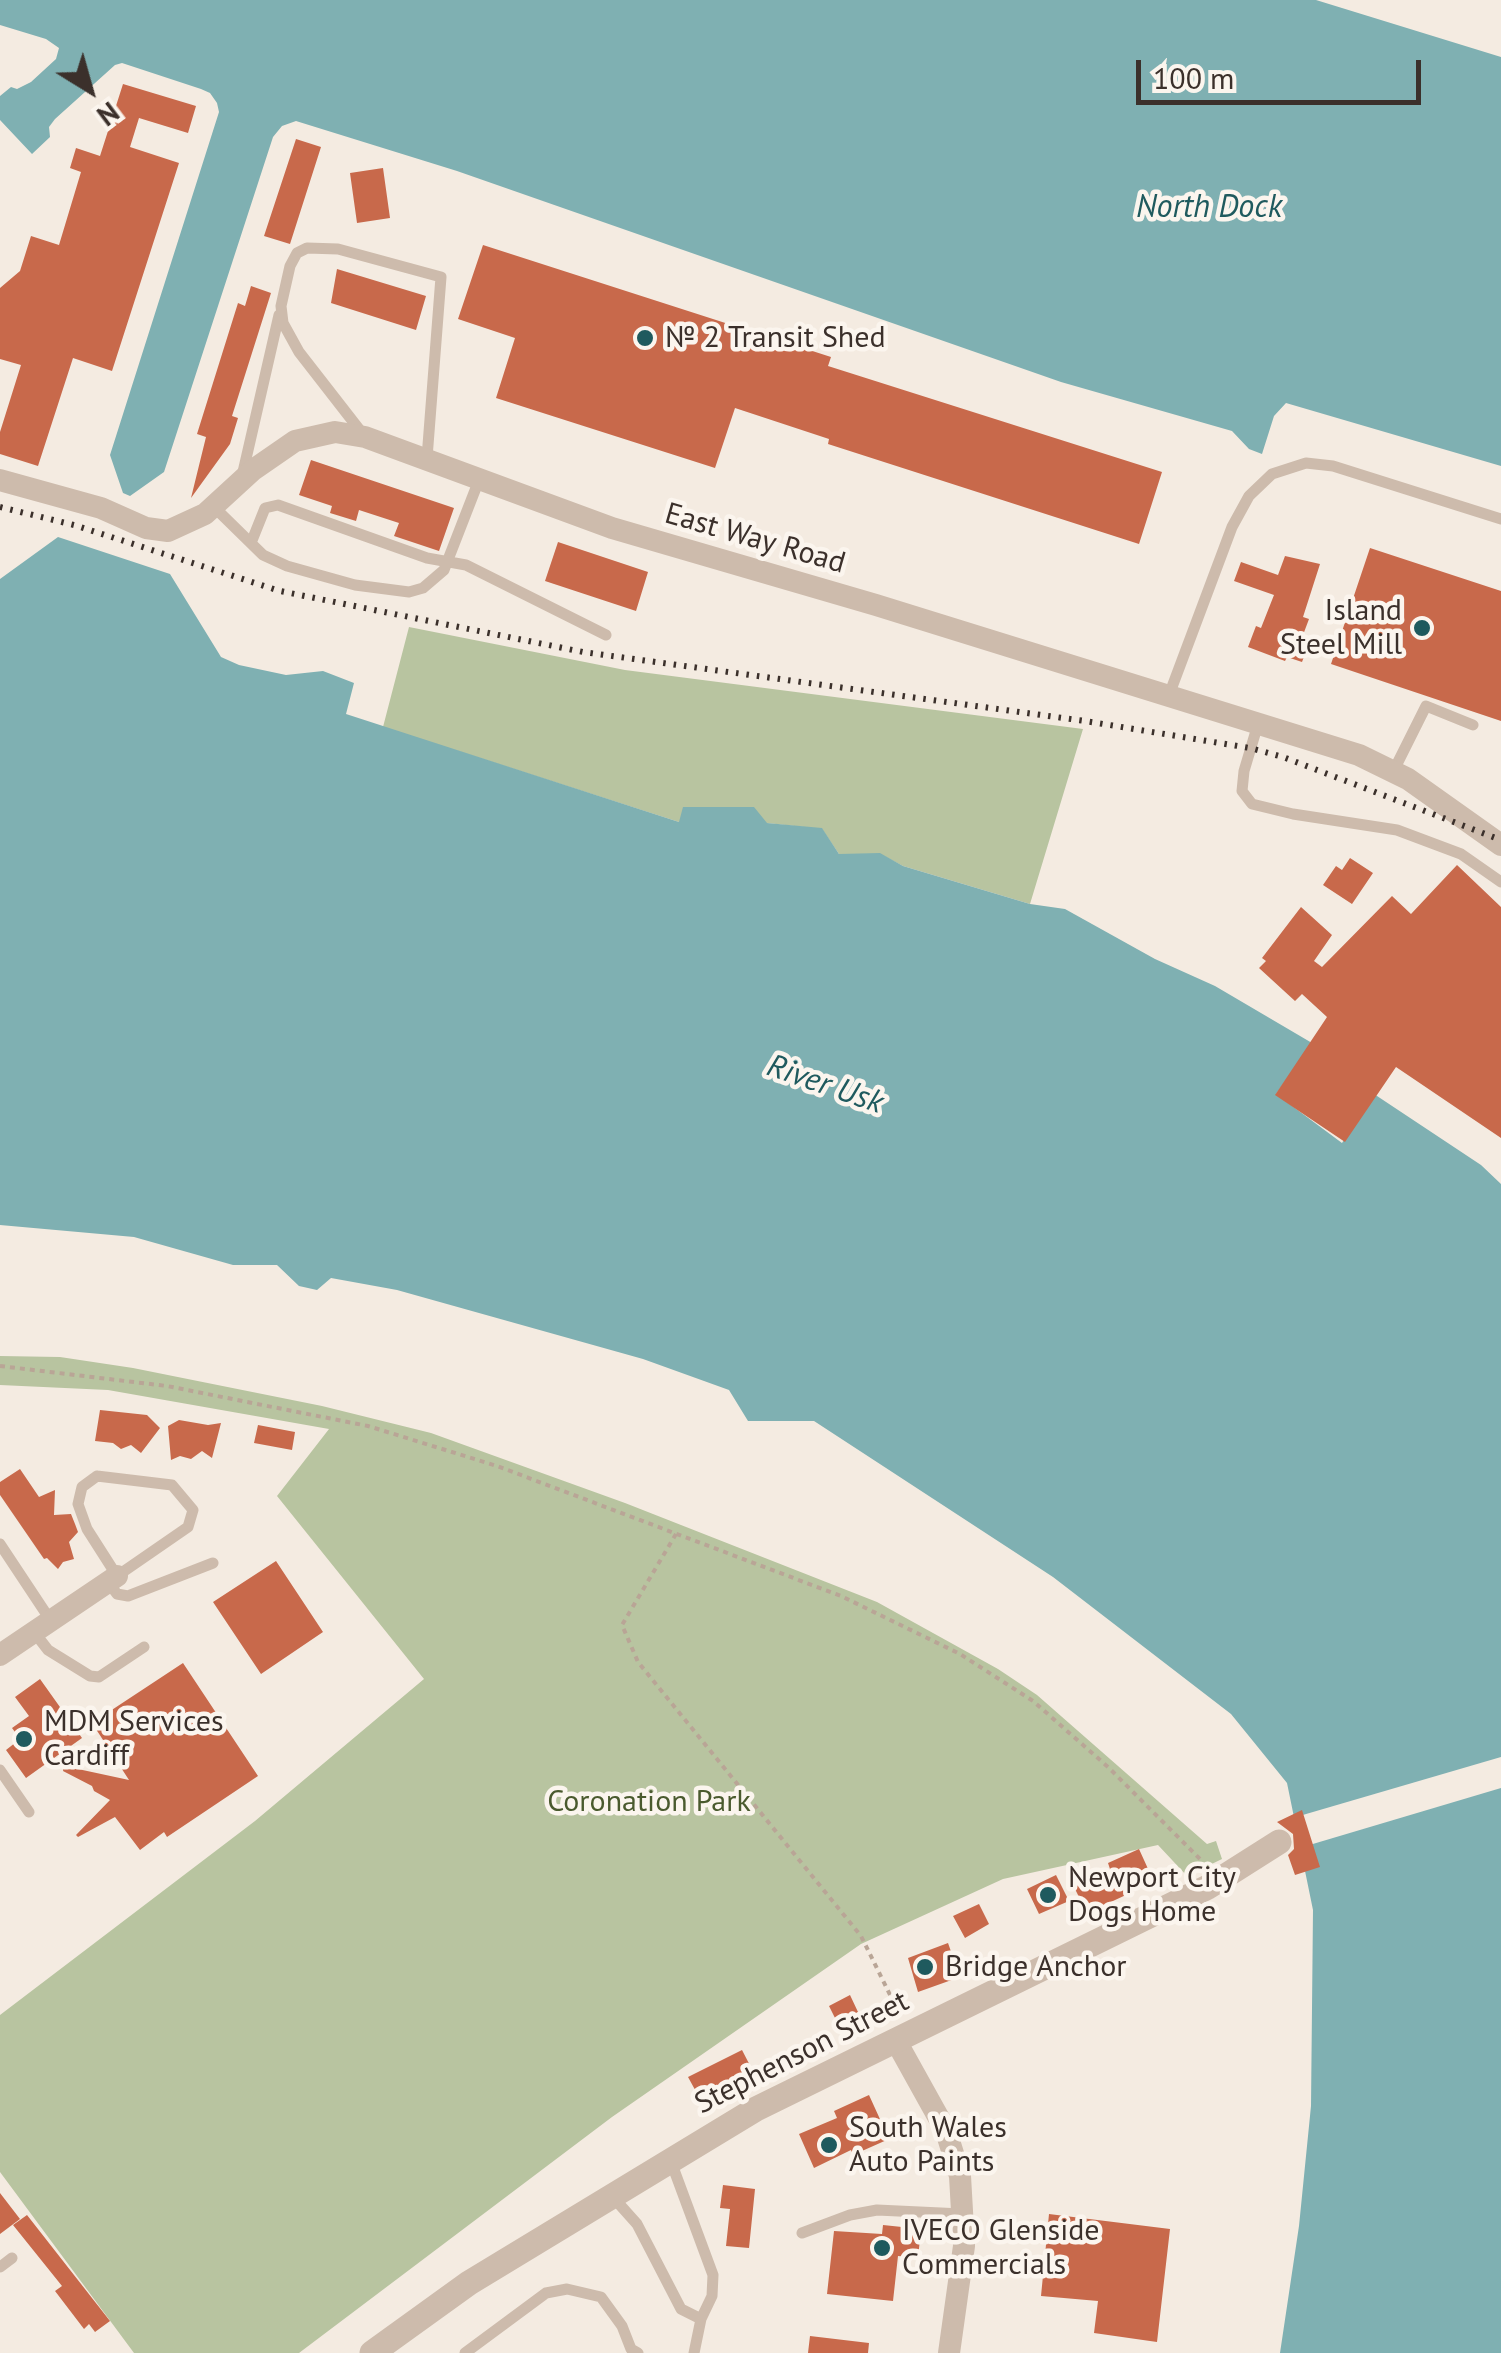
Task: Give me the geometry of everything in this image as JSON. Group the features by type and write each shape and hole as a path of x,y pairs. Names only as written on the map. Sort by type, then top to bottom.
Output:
{"street":[{"name":"East Way Road","path":"0,480 100,508 158,531 179,528 214,507 295,441 335,432 365,437 612,528 876,604 1258,723 1394,770 1501,845"},
{"path":"0,1655 113,1579"},
{"name":"Stephenson Street","path":"372,2353 470,2282 756,2109 1208,1887 1279,1842"},
{"path":"903,2038 946,2131 960,2176 964,2246 949,2353"}],"lane":[{"path":"237,486 249,453 292,259 296,253 316,246 442,277 427,458"},
{"path":"280,306 290,340 365,437"},
{"path":"1170,696 1232,528 1249,496 1272,474 1306,463 1333,466 1501,519"},
{"path":"214,507 263,554 287,566 355,586 396,593 423,588 444,570 479,480"},
{"path":"251,543 265,508 278,505 427,558 466,564 606,635"},
{"path":"1394,770 1426,706 1473,725"},
{"path":"1258,723 1242,792 1252,804 1397,830 1460,854 1501,882"},
{"path":"113,1579 188,1527 193,1510 172,1485 97,1476 82,1487 78,1504 117,1594 128,1596 213,1563"},
{"path":"0,1544 43,1626 48,1650 90,1676 99,1677 144,1647"},
{"path":"0,1770 30,1812"},
{"path":"670,2158 713,2275 712,2296 701,2319 694,2353"},
{"path":"611,2195 637,2224 680,2309 701,2319"},
{"path":"802,2233 876,2210 962,2214"},
{"path":"0,2267 12,2258"},
{"path":"465,2353 546,2294 567,2289 601,2297 622,2326 631,2349 638,2353"}],"path":[{"path":"0,1366 167,1386 368,1426 497,1466 882,1614 960,1654 1033,1701 1108,1767 1203,1860 1208,1887"},
{"path":"676,1534 622,1624 638,1662 861,1936 903,2038"}],"green space":[{"path":"409,627 625,670 1083,729 1030,904 903,866 880,854 839,854 822,829 767,823 679,822 383,727"},
{"name":"Coronation Park","path":"0,1356 60,1357 133,1368 322,1406 431,1433 625,1503 877,1602 1037,1695 1207,1844 1216,1841 1222,1859 1187,1876 1158,1845 1003,1879 861,1944 612,2117 299,2353 134,2353 0,2172 0,2015 255,1821 424,1679 277,1496 329,1429 108,1390 0,1385"}],"water":[{"name":"North Dock","path":"0,0 1316,0 1501,57 1501,466 1286,403 1274,416 1262,454 1249,449 1232,431 1061,382 457,171 296,121 282,126 273,137 164,472 130,496 123,493 110,455 219,112 217,103 201,89 122,63 55,119 49,127 50,137 32,154 0,120 0,96 11,87 17,89 31,82 56,59 59,48 46,39 0,25"},
{"name":"River Usk","path":"58,537 170,574 221,657 286,675 323,671 354,683 346,714 679,822 683,807 754,807 767,823 822,828 839,854 880,853 903,866 1030,904 1065,909 1155,959 1215,986 1312,1043 1276,1094 1342,1143 1374,1094 1481,1165 1501,1184 1501,2353 1280,2353 1299,2226 1311,2106 1313,1910 1287,1783 1231,1714 1053,1577 814,1421 748,1421 729,1390 643,1359 397,1290 331,1278 317,1290 299,1286 277,1265 233,1265 134,1237 0,1225 0,579"}],"pier":[{"path":"1501,1757 1501,1788 1296,1849 1289,1819"}],"building":[{"path":"123,84 196,106 188,133 139,118 130,147 179,163 112,371 73,358 38,466 0,454 0,432 21,365 0,359 0,288 20,271 31,236 59,245 81,172 70,168 76,148 100,156"},
{"path":"296,139 321,147 290,244 264,236"},
{"path":"383,168 390,218 357,223 350,173"},
{"path":"483,245 831,357 828,366 1162,472 1139,544 828,444 829,439 735,408 715,468 496,398 515,338 458,319"},
{"path":"337,269 426,296 416,330 331,303"},
{"path":"251,286 271,293 232,416 238,418 230,444 191,498 206,437 197,434 238,303 245,306"},
{"path":"311,460 454,508 439,551 394,536 399,523 359,510 356,521 330,513 332,506 299,495"},
{"path":"558,542 648,572 636,611 545,581"},
{"name":"Island Steel Mill","path":"1370,548 1501,591 1501,721 1331,664"},
{"path":"1285,556 1320,564 1303,617 1309,619 1303,635 1311,638 1302,662 1287,657 1285,661 1248,647 1256,626 1261,628 1274,595 1234,581 1241,562 1278,575"},
{"path":"1350,858 1373,873 1352,904 1323,885 1336,866 1342,870"},
{"path":"1457,865 1501,907 1501,1138 1396,1067 1345,1142 1275,1095 1327,1017 1302,994 1295,1001 1259,968 1266,961 1262,958 1301,907 1332,935 1314,961 1322,967 1392,896 1411,914"},
{"path":"100,1410 147,1415 160,1428 141,1453 131,1445 121,1449 113,1443 95,1441"},
{"path":"179,1420 221,1423 212,1458 202,1451 191,1459 180,1456 171,1460 168,1426"},
{"path":"258,1425 295,1432 292,1450 254,1443"},
{"path":"20,1469 39,1497 55,1490 54,1515 71,1514 75,1524 78,1532 69,1542 74,1559 63,1562 58,1569 44,1559 0,1495 0,1482"},
{"path":"276,1561 323,1632 261,1674 213,1602"},
{"path":"183,1663 258,1776 167,1837 164,1832 140,1850 115,1817 78,1837 110,1800 63,1771 64,1766 129,1780 92,1723"},
{"path":"40,1679 82,1738 26,1778 6,1750 20,1739 12,1728 29,1716 15,1697"},
{"path":"1302,1810 1320,1867 1295,1875 1288,1855 1294,1849 1293,1834 1277,1822"},
{"path":"1139,1849 1154,1882 1087,1913 1074,1887 1110,1869 1108,1863"},
{"name":"Newport City Dogs Home","path":"1056,1875 1069,1901 1039,1914 1027,1889"},
{"path":"979,1904 989,1924 965,1938 953,1916"},
{"name":"Bridge Anchor","path":"948,1943 960,1977 918,1992 908,1958"},
{"path":"850,1995 858,2012 837,2022 829,2006"},
{"path":"742,2050 758,2081 705,2108 688,2077"},
{"path":"869,2095 889,2139 853,2155 851,2150 814,2168 799,2134 837,2118 834,2111"},
{"path":"723,2185 755,2189 749,2248 726,2246 730,2209 720,2208"},
{"path":"0,2193 20,2219 0,2234"},
{"path":"1049,2214 1170,2229 1157,2342 1094,2333 1098,2301 1041,2296"},
{"path":"27,2215 110,2321 95,2332 89,2324 84,2329 55,2291 62,2286 13,2225"},
{"path":"883,2225 921,2229 918,2258 898,2256 893,2301 827,2294 834,2231 882,2234"},
{"path":"810,2336 869,2343 868,2353 808,2353"}],"railway":[{"path":"0,507 74,525 280,591 583,652 1085,721 1250,748 1501,840"}],"place":[{"name":"№ 2 Transit Shed","path":"645,338"},
{"name":"Island Steel Mill","path":"1422,628"},
{"name":"MDM Services Cardiff","path":"24,1739"},
{"name":"Newport City Dogs Home","path":"1048,1895"},
{"name":"Bridge Anchor","path":"925,1967"},
{"name":"South Wales Auto Paints","path":"829,2145"},
{"name":"IVECO Glenside Commercials","path":"882,2248"}]}
